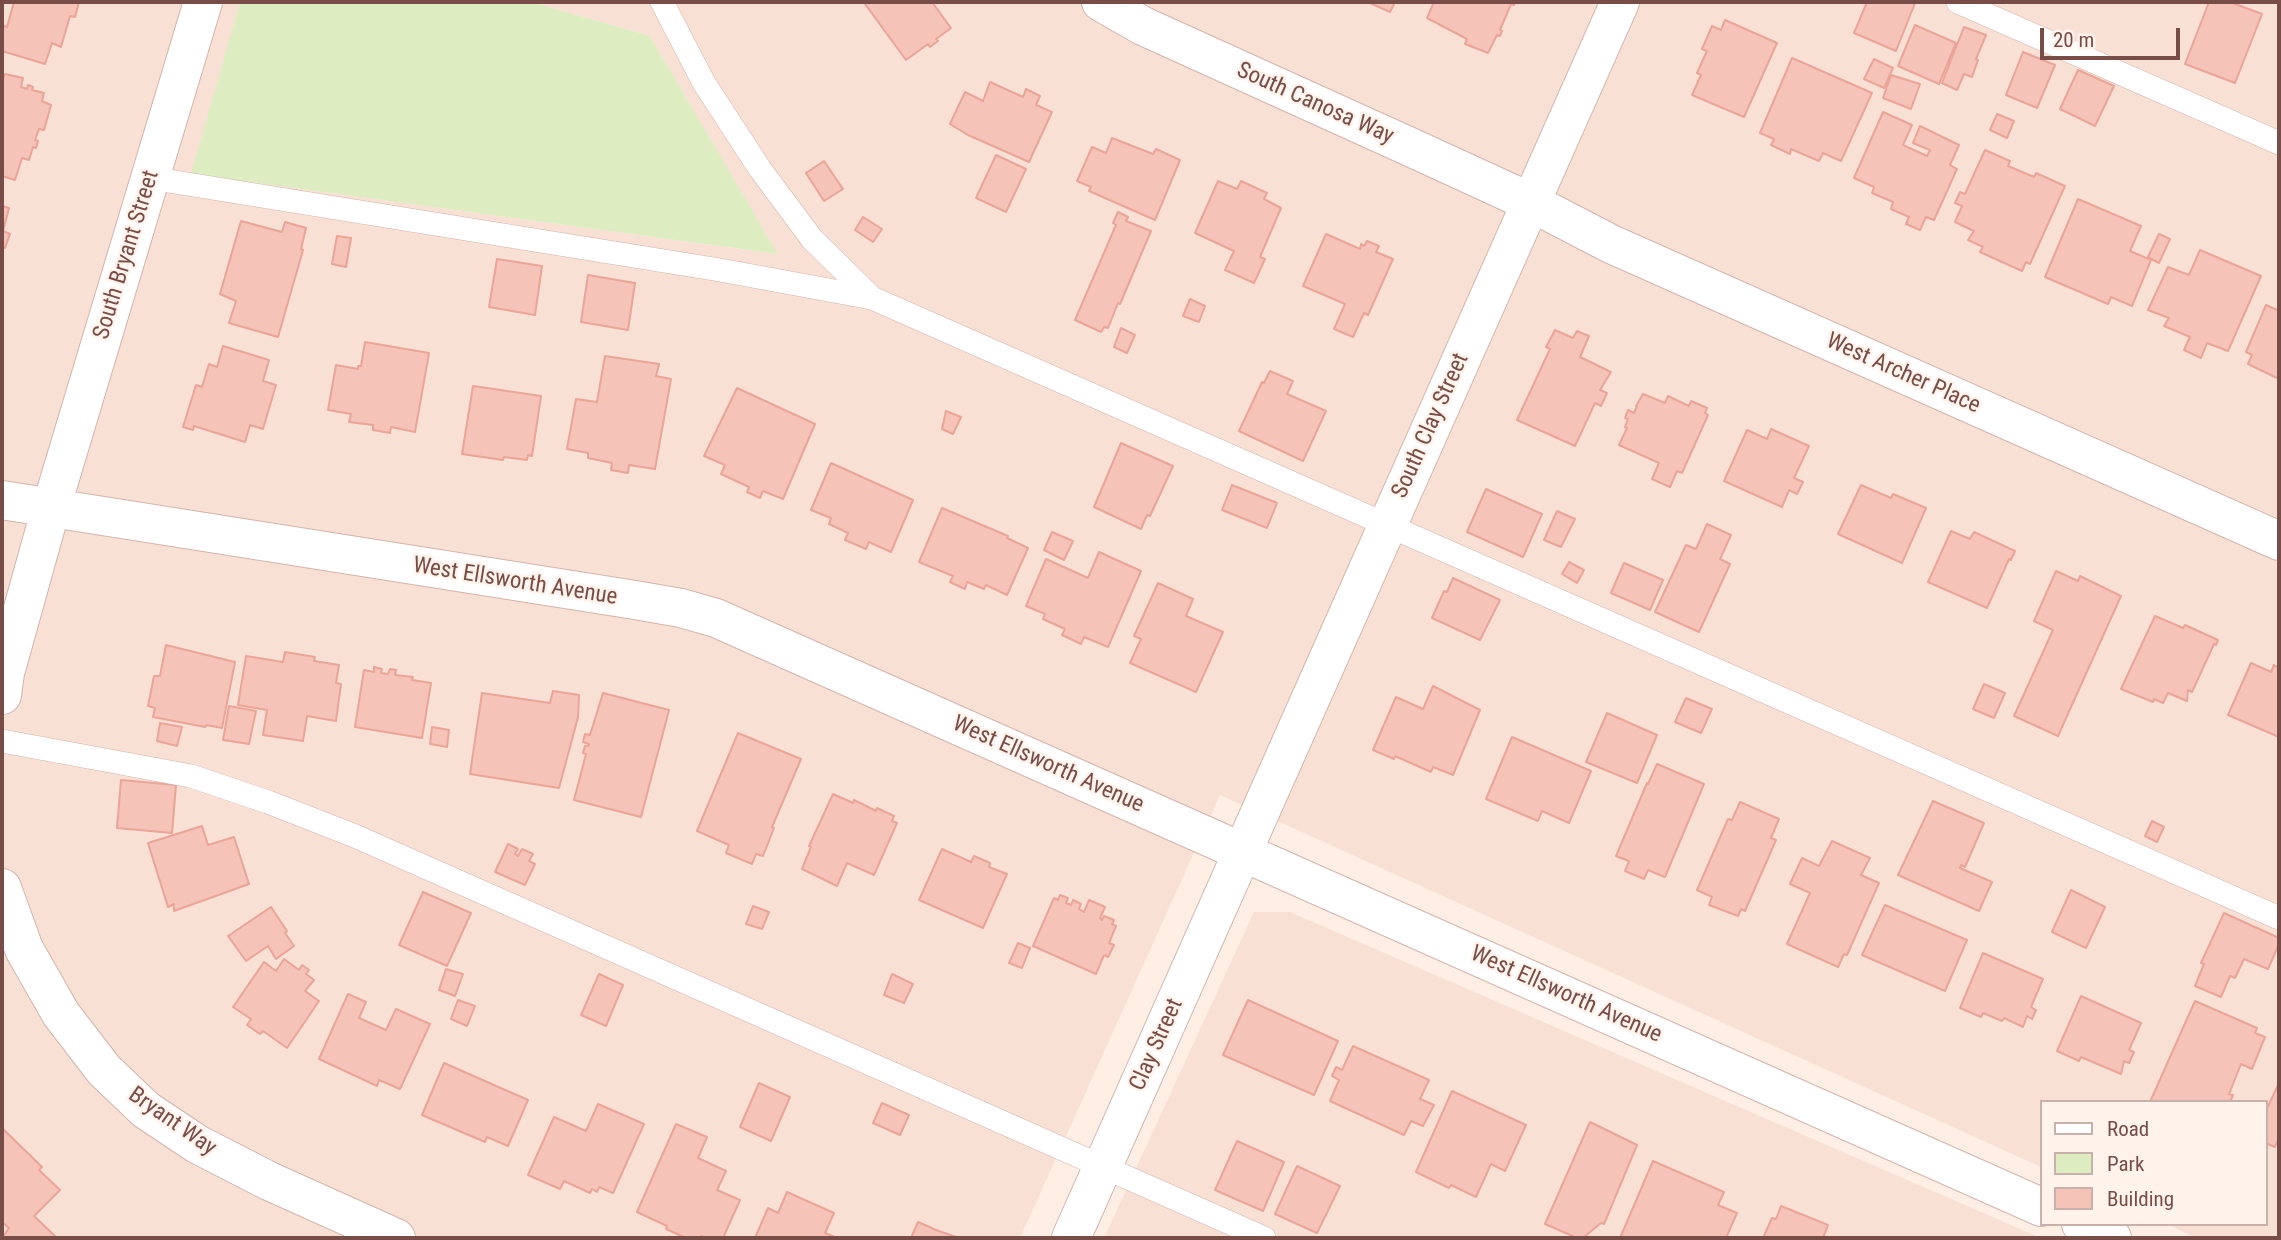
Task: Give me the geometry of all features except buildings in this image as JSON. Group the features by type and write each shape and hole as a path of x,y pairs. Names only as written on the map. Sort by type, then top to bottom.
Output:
{"street":[{"name":"South Bryant Street","path":"51,508 204,2"},
{"name":"South Canosa Way","path":"1101,2 1143,26 1530,202"},
{"name":"South Clay Street","path":"1243,852 1620,2"},
{"name":"West Archer Place","path":"1530,202 1611,244 2279,541"},
{"name":"West Ellsworth Avenue","path":"2,500 635,600 681,608 716,618 2039,1206"},
{"path":"2,695 5,673 51,508"},
{"name":"Clay Street","path":"1071,1238 1243,852"},
{"name":"Bryant Way","path":"2,888 24,948 61,1014 104,1070 146,1110 197,1144 233,1163 396,1238"},
{"path":"2085,1226 2112,1238"}],"lane":[{"path":"662,2 704,83 760,169 812,239 872,299"},
{"path":"1958,2 2279,143"},
{"path":"150,178 720,270 872,299 2279,918"},
{"path":"2,741 191,776 355,836 1264,1238"}],"shaded area":[{"path":"2,2 240,2 192,174 777,254 650,36 532,2 2279,2 2279,1238 2197,1238 2170,1226 2267,1226 2267,1100 2039,1100 2039,1166 1220,795 1020,1238 2,1238"},
{"path":"1254,912 1290,912 2041,1238 1104,1238"}],"green space":[{"path":"240,2 532,2 650,36 778,254 191,174"}]}
